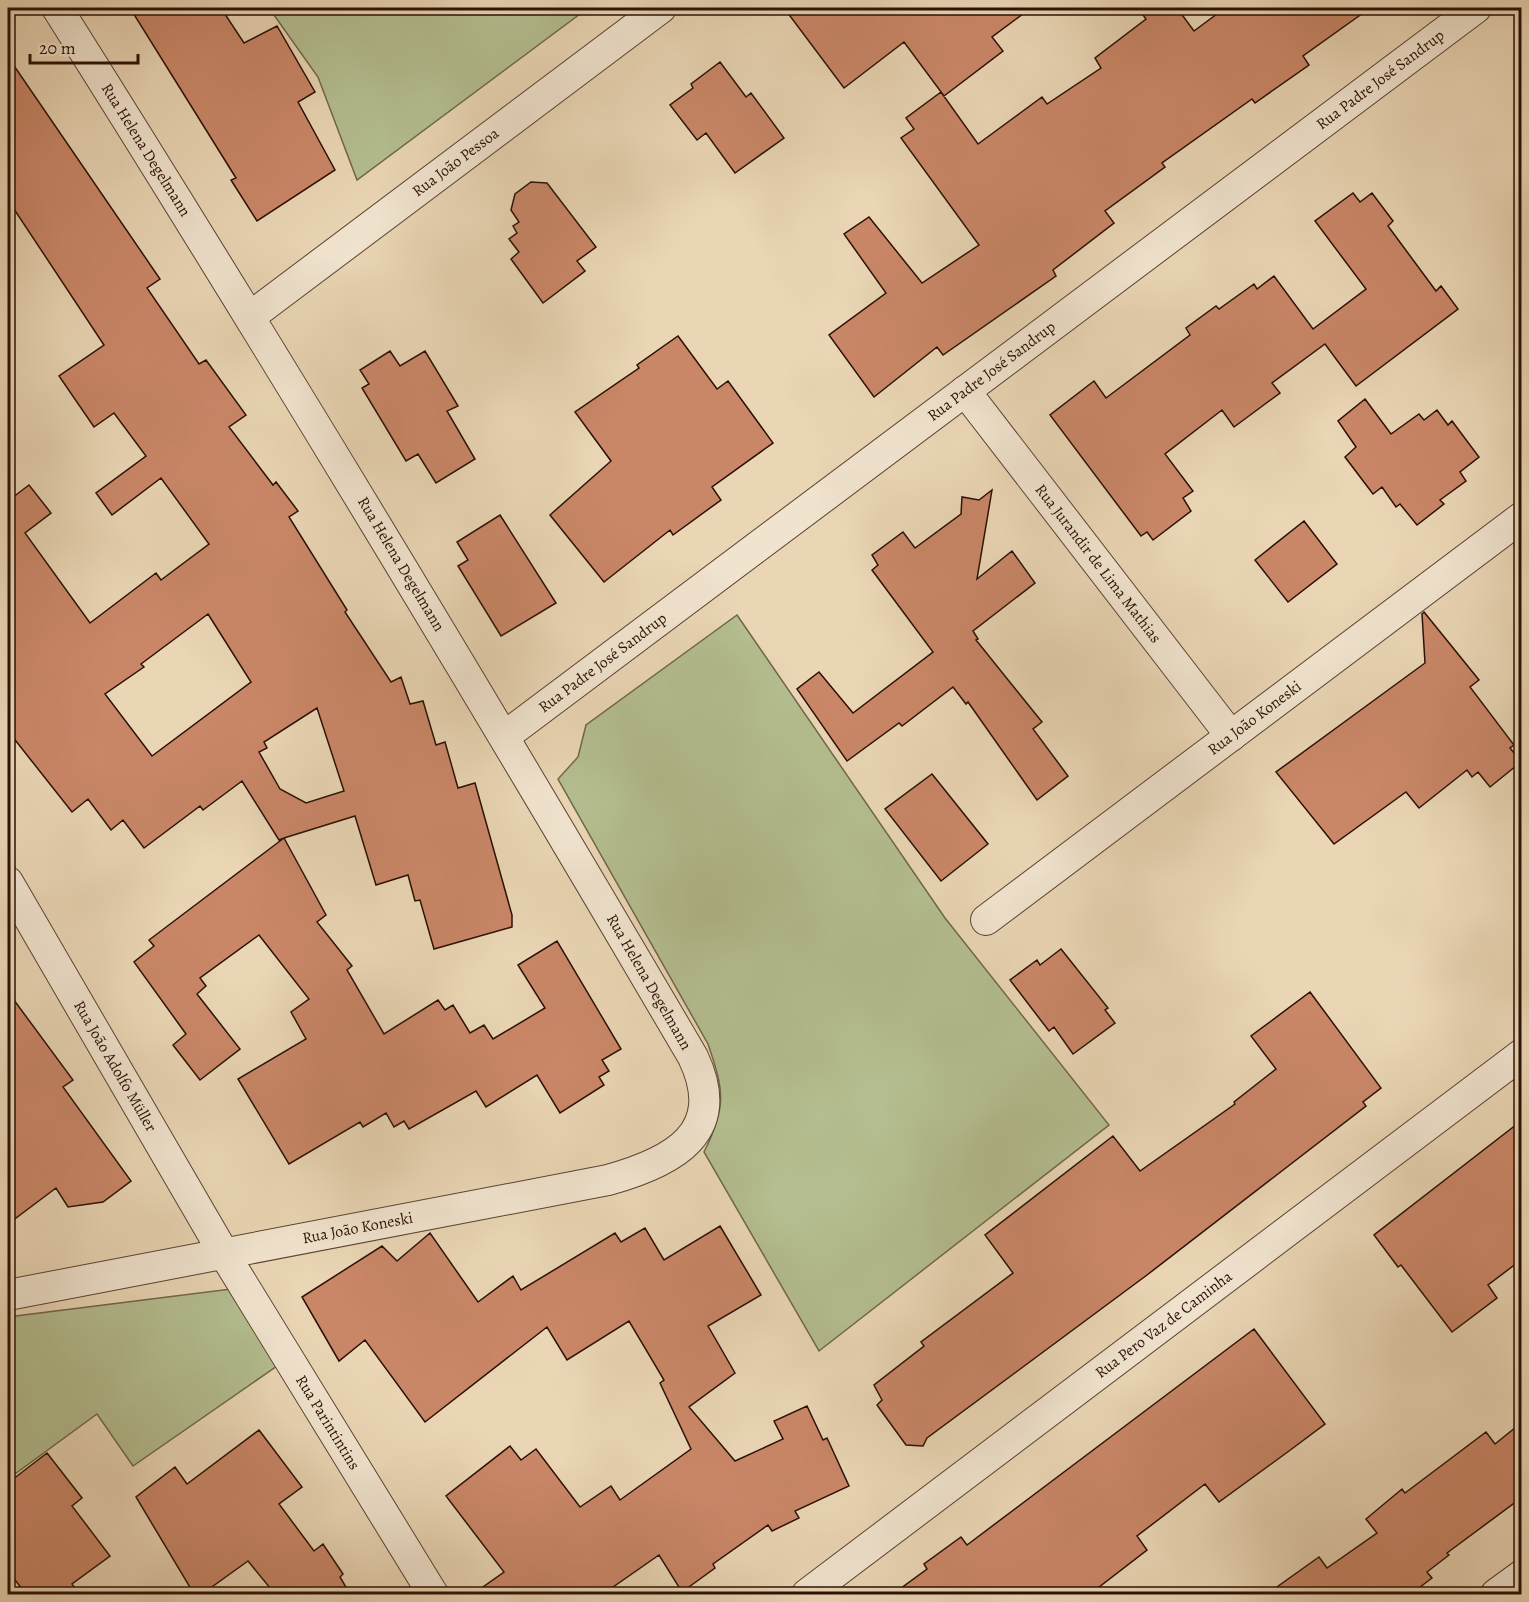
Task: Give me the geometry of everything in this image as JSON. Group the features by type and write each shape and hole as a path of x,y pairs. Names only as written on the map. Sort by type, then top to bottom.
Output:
{"street":[{"name":"Rua Helena Degelmann","path":"57,8 251,316 505,736 693,1057 704,1079 706,1098 703,1117 694,1133"},
{"name":"Rua João Pessoa","path":"251,316 661,8"},
{"name":"Rua Padre José Sandrup","path":"505,736 1476,8"},
{"name":"Rua Jurandir de Lima Mathias","path":"965,392 1231,736"},
{"name":"Rua João Koneski","path":"986,920 1521,517"},
{"name":"Rua João Adolfo Müller","path":"8,882 223,1252"},
{"name":"Rua Pero Vaz de Caminha","path":"807,1594 1521,1054"},
{"name":"Rua João Koneski","path":"8,1295 608,1180 644,1170 672,1155 694,1133"},
{"name":"Rua Parintintins","path":"223,1252 434,1594"},
{"path":"1496,1594 1521,1575"}],"green space":[{"path":"269,8 588,8 357,180 318,77"},
{"path":"737,615 945,918 1109,1125 819,1351 704,1152 717,1122 721,1098 708,1044 558,779 578,757 586,725"},
{"path":"231,1289 277,1366 133,1466 97,1414 8,1479 8,1317"}],"building":[{"path":"130,8 221,8 244,43 277,26 315,92 298,102 335,170 257,221 231,180 236,178"},
{"path":"784,8 1031,8 992,37 1003,51 944,96 904,42 844,88"},
{"path":"1138,8 1177,8 1194,31 1225,8 1370,8 1303,56 1309,65 1255,103 1252,99 1162,163 1165,167 1105,211 1114,223 1053,270 1056,276 943,355 937,347 874,397 829,335 886,293 844,234 869,217 922,283 979,245 901,138 914,129 906,118 941,92 978,144 1042,97 1047,104 1101,68 1095,58 1146,19"},
{"path":"8,57 160,279 147,288 199,364 206,360 246,415 229,427 273,485 276,482 298,511 289,517 347,610 345,612 391,682 401,677 410,704 423,701 436,745 445,742 458,788 475,783 512,915 512,927 434,949 420,900 415,901 408,875 376,885 355,816 279,840 242,781 203,810 200,806 144,848 123,820 111,830 88,799 72,812 8,731 8,501 29,485 51,513 25,533 90,623 156,573 161,580 209,544 161,478 112,515 96,493 146,456 114,413 94,427 59,376 104,345 8,200","holes":["208,614 251,682 152,756 105,694 144,667 141,664","317,708 344,791 306,803 280,789 259,752 267,748 264,742"]},
{"path":"720,62 746,97 751,93 784,138 735,173 706,133 697,140 670,105 693,88 691,84"},
{"path":"531,182 547,183 596,247 577,261 585,271 543,303 511,259 519,252 509,239 517,233 513,226 519,222 511,210 515,194"},
{"path":"1353,193 1360,202 1372,193 1393,221 1388,226 1436,291 1441,286 1458,309 1356,386 1325,344 1272,383 1280,393 1234,427 1222,410 1165,454 1193,491 1183,498 1191,511 1153,540 1147,532 1141,536 1050,415 1094,381 1106,398 1190,335 1186,328 1216,306 1219,309 1254,284 1257,289 1274,276 1313,329 1366,289 1315,221"},
{"path":"678,336 717,389 728,381 773,443 712,487 721,500 673,535 670,530 604,582 550,515 611,461 575,412 639,368 637,365"},
{"path":"390,351 400,366 425,351 458,406 447,411 475,459 436,483 418,454 406,461 362,388 369,384 360,370"},
{"path":"1365,399 1391,434 1419,414 1424,420 1437,410 1448,425 1452,421 1479,457 1460,472 1466,481 1440,500 1444,504 1417,525 1400,504 1396,507 1382,487 1373,494 1345,457 1356,447 1338,421"},
{"path":"992,490 977,579 1012,551 1035,583 973,631 978,639 976,640 1042,722 1033,729 1068,776 1037,800 968,702 966,704 953,687 902,726 899,723 847,761 797,689 819,672 853,713 933,652 872,570 878,565 872,555 903,532 915,548 961,514 962,497 979,500"},
{"path":"500,515 556,603 501,636 458,566 468,560 457,542"},
{"path":"1304,521 1337,564 1288,602 1255,560"},
{"path":"1424,612 1479,680 1470,687 1514,745 1510,748 1521,762 1490,787 1478,772 1472,777 1467,770 1419,808 1406,792 1334,844 1276,772 1425,663 1422,614"},
{"path":"932,774 988,844 941,881 885,809"},
{"path":"284,838 326,915 317,922 352,966 347,970 384,1034 438,1000 445,1010 453,1005 470,1033 484,1025 493,1039 545,1008 518,965 557,941 621,1049 602,1060 609,1071 599,1077 604,1085 560,1113 537,1075 486,1107 476,1091 409,1129 404,1121 394,1127 386,1113 363,1127 360,1122 289,1164 238,1079 306,1039 291,1012 309,999 259,935 200,978 206,986 197,994 240,1049 200,1080 173,1045 186,1034 134,962 154,946 149,940"},
{"path":"1061,949 1108,1008 1105,1010 1115,1023 1073,1054 1054,1027 1049,1031 1010,980 1037,960 1040,965"},
{"path":"8,992 73,1080 63,1087 131,1181 103,1202 68,1207 56,1188 8,1224"},
{"path":"1310,992 1381,1088 1363,1102 1366,1106 1147,1275 927,1438 923,1446 906,1445 877,1405 882,1400 874,1385 924,1346 921,1342 1013,1273 985,1235 1113,1136 1140,1171 1235,1104 1234,1102 1276,1069 1251,1036"},
{"path":"1521,1121 1521,1260 1488,1285 1497,1298 1452,1332 1401,1265 1398,1267 1374,1235"},
{"path":"720,1226 761,1295 708,1326 735,1373 689,1407 735,1461 783,1439 774,1421 807,1406 823,1440 827,1438 849,1486 795,1511 799,1518 772,1531 768,1525 713,1564 715,1568 682,1592 659,1555 603,1594 473,1594 504,1572 446,1496 510,1446 521,1460 536,1449 580,1507 611,1486 620,1500 691,1449 660,1383 664,1380 629,1321 567,1360 547,1327 425,1422 365,1340 339,1361 302,1297 382,1246 397,1261 430,1233 478,1302 513,1276 521,1290 615,1233 621,1242 645,1228 664,1260"},
{"path":"1254,1329 1325,1424 1289,1451 1219,1502 1205,1484 1137,1536 1147,1550 1090,1594 893,1594 927,1569 924,1564 961,1537 967,1545"},
{"path":"1521,1423 1521,1498 1447,1553 1449,1555 1427,1572 1432,1578 1411,1594 1267,1594 1319,1557 1327,1568 1377,1533 1366,1519 1402,1489 1405,1493 1486,1432 1495,1444"},
{"path":"259,1430 302,1487 279,1504 314,1551 323,1544 343,1574 340,1577 350,1594 275,1594 248,1561 202,1594 194,1594 136,1497 175,1467 187,1484"},
{"path":"47,1453 82,1498 72,1506 110,1556 72,1584 79,1594 26,1594 8,1571 8,1483"}]}
